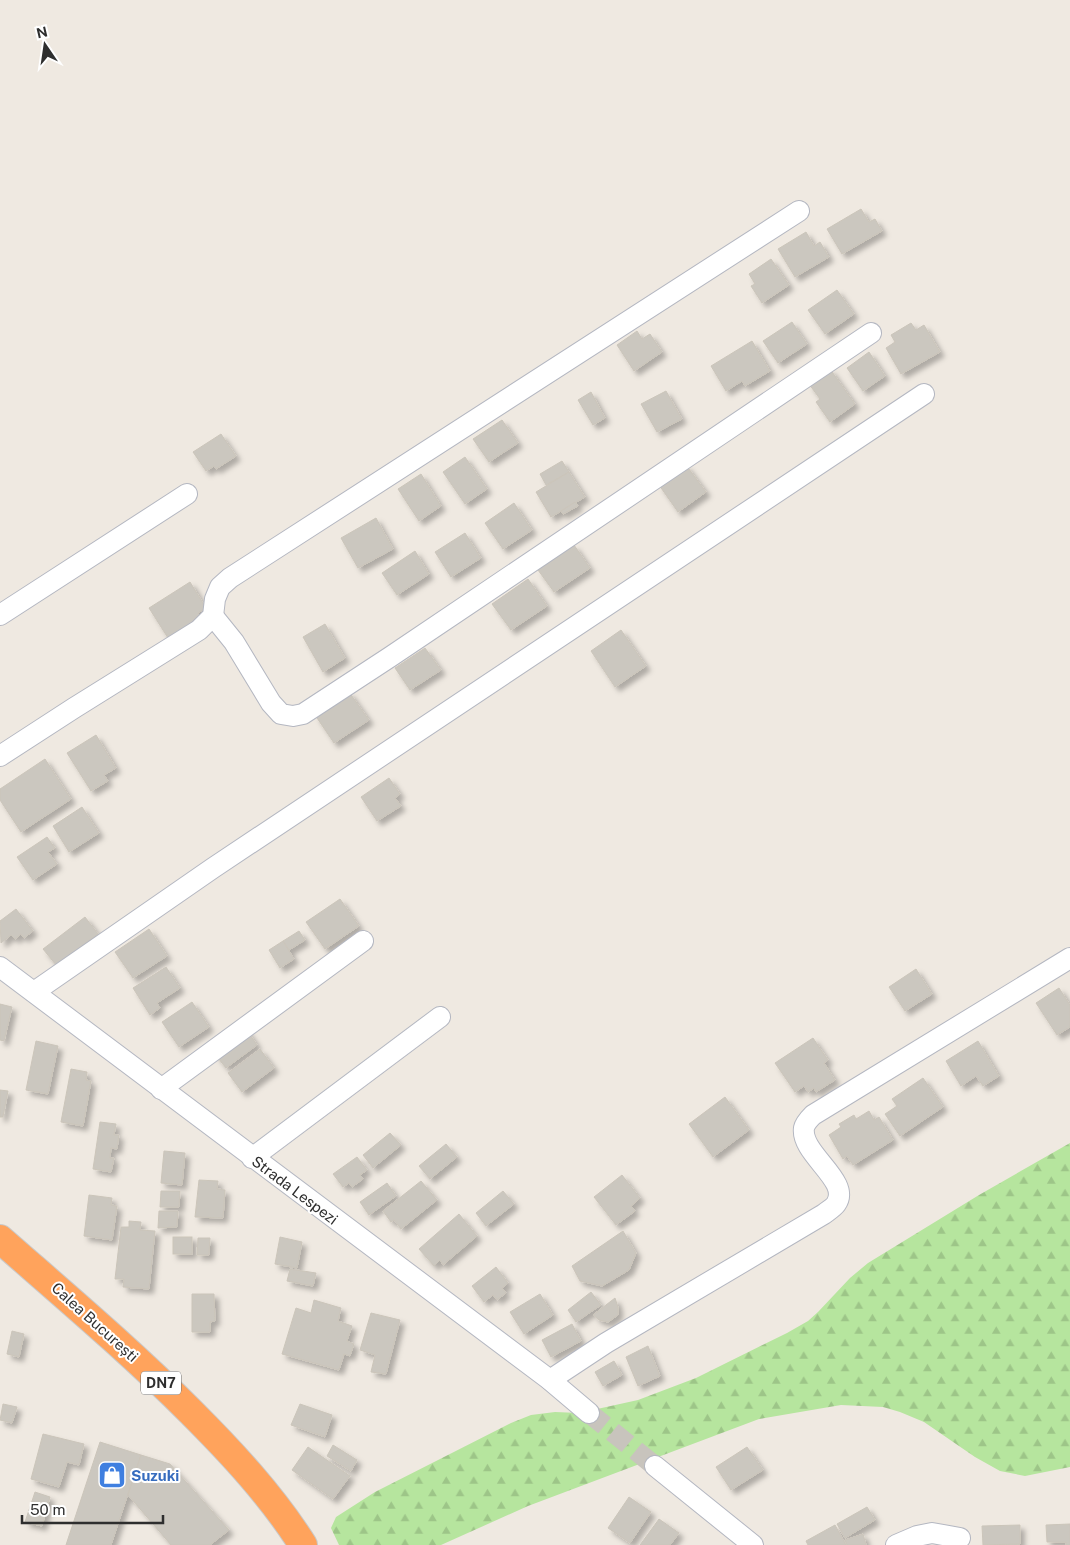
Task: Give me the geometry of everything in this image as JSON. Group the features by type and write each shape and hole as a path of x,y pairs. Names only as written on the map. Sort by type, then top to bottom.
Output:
{"highway":[{"name":"Calea București","path":"0,1239 118,1342 211,1432 257,1482 294,1530 303,1545"}],"street":[{"path":"0,756 199,630 213,616 217,593 230,578 799,211"},
{"path":"213,616 234,642 271,703 281,714 293,716 303,714 872,333"},
{"path":"34,992 222,862 924,394"},
{"path":"0,615 187,494"},
{"path":"160,1089 362,941"},
{"path":"550,1380 606,1343 824,1214 837,1203 839,1193 836,1182 810,1149 804,1137 804,1126 813,1115 1070,958"},
{"name":"Strada Lespezi","path":"0,967 590,1412"},
{"path":"252,1158 440,1017"},
{"path":"655,1466 754,1545"},
{"path":"896,1545 916,1536 932,1533 960,1538"}],"green space":[{"path":"1070,1143 1070,1467 1025,1476 1000,1471 975,1457 924,1422 900,1412 883,1407 841,1405 759,1419 528,1506 441,1545 339,1545 331,1528 336,1517 375,1492 511,1423 531,1415 555,1412 579,1413 638,1400 696,1378 787,1333 808,1321 850,1278 868,1263 979,1195"}],"building":[{"path":"861,209 869,222 875,219 882,231 842,254 827,229"},
{"path":"806,232 814,246 820,242 829,257 795,277 778,249"},
{"path":"771,259 789,285 762,303 751,286 755,284 749,274"},
{"path":"837,290 854,314 825,334 808,310"},
{"path":"792,322 807,344 778,363 763,341"},
{"path":"911,323 916,330 924,325 940,352 901,374 886,348 895,342 891,335"},
{"path":"637,331 642,339 650,334 662,352 634,371 617,345"},
{"path":"752,341 770,371 745,386 742,381 726,391 711,366"},
{"path":"869,352 885,376 863,391 847,368"},
{"path":"830,369 855,404 830,422 816,402 820,399 809,384"},
{"path":"666,391 682,419 657,432 641,404"},
{"path":"591,392 605,418 593,425 578,400"},
{"path":"502,420 518,443 489,462 473,439"},
{"path":"221,434 236,456 216,469 214,466 206,471 193,452"},
{"path":"465,457 487,489 465,504 443,472"},
{"path":"562,461 569,472 546,485 540,474"},
{"path":"686,465 706,492 678,512 659,485"},
{"path":"569,472 585,497 551,517 536,492"},
{"path":"421,474 441,506 419,521 398,489"},
{"path":"575,502 578,506 563,514 561,511"},
{"path":"514,503 532,530 503,549 485,523"},
{"path":"376,518 393,549 358,568 341,538"},
{"path":"465,533 481,558 451,577 435,552"},
{"path":"574,545 590,568 554,592 538,570"},
{"path":"415,551 429,574 397,595 382,573"},
{"path":"528,579 547,606 511,630 492,604"},
{"path":"190,582 206,608 198,613 201,617 168,638 149,608"},
{"path":"325,624 345,658 323,672 303,637"},
{"path":"621,630 646,666 615,687 591,651"},
{"path":"425,648 441,670 410,690 395,668"},
{"path":"349,692 369,720 334,743 315,715"},
{"path":"96,735 116,768 104,775 108,781 91,791 67,753"},
{"path":"45,759 71,799 21,832 0,800 0,789"},
{"path":"389,778 400,794 395,798 401,806 377,821 361,797"},
{"path":"82,807 99,833 69,852 53,826"},
{"path":"47,837 55,848 48,852 57,864 33,880 17,857"},
{"path":"340,899 359,926 325,949 306,922"},
{"path":"16,909 33,931 24,938 21,934 15,939 11,935 1,943 0,921"},
{"path":"85,917 98,934 56,965 43,949"},
{"path":"149,929 167,956 133,978 115,952"},
{"path":"299,931 305,940 289,950 283,941"},
{"path":"283,941 294,959 280,968 269,950"},
{"path":"166,967 180,988 157,1003 160,1008 150,1015 133,988"},
{"path":"916,969 932,994 905,1011 889,987"},
{"path":"1059,988 1070,1005 1070,1027 1057,1035 1036,1003"},
{"path":"192,1002 209,1027 179,1047 162,1022"},
{"path":"0,1004 12,1007 4,1041 0,1040"},
{"path":"246,1029 257,1045 226,1068 214,1053"},
{"path":"813,1038 828,1060 824,1063 835,1080 816,1092 814,1088 808,1092 804,1086 795,1092 775,1063"},
{"path":"36,1041 58,1046 48,1094 26,1090"},
{"path":"978,1041 999,1076 983,1086 976,1076 961,1086 946,1061"},
{"path":"260,1049 274,1068 242,1092 228,1073"},
{"path":"71,1069 87,1072 86,1080 91,1081 83,1126 61,1122"},
{"path":"923,1078 943,1107 900,1136 885,1114 897,1106 892,1099"},
{"path":"0,1090 8,1091 3,1117 0,1117"},
{"path":"725,1097 749,1130 713,1157 689,1124"},
{"path":"869,1111 874,1120 879,1117 893,1140 853,1165 847,1156 843,1159 829,1135 841,1127 839,1124 854,1115 856,1119"},
{"path":"100,1122 116,1124 114,1135 119,1135 117,1149 111,1148 110,1158 114,1158 111,1172 93,1169"},
{"path":"390,1133 401,1145 373,1168 363,1155"},
{"path":"446,1144 457,1157 430,1179 419,1166"},
{"path":"164,1151 185,1153 182,1185 161,1183"},
{"path":"357,1157 367,1170 360,1175 363,1179 352,1187 349,1183 343,1187 333,1174"},
{"path":"622,1175 640,1198 631,1206 635,1211 616,1225 594,1197"},
{"path":"199,1180 218,1181 217,1189 225,1190 223,1218 195,1217"},
{"path":"421,1181 437,1200 401,1229 394,1220 391,1222 383,1211"},
{"path":"387,1183 396,1196 369,1215 360,1202"},
{"path":"161,1191 180,1191 179,1207 160,1207"},
{"path":"503,1191 514,1204 486,1226 476,1213"},
{"path":"89,1195 112,1198 111,1205 117,1206 112,1240 84,1236"},
{"path":"159,1211 178,1211 177,1227 158,1228"},
{"path":"459,1214 477,1236 443,1265 440,1260 434,1266 419,1249"},
{"path":"129,1221 141,1222 140,1230 155,1231 149,1289 123,1287 124,1279 115,1279 121,1227 129,1227"},
{"path":"623,1231 636,1253 629,1270 602,1286 580,1281 572,1266"},
{"path":"173,1237 192,1237 192,1254 173,1254"},
{"path":"280,1237 302,1242 297,1268 275,1264"},
{"path":"198,1238 210,1238 209,1255 197,1255"},
{"path":"496,1267 508,1283 502,1288 506,1293 497,1300 493,1295 484,1302 472,1286"},
{"path":"290,1269 316,1273 313,1286 287,1281"},
{"path":"591,1292 601,1305 576,1322 568,1310"},
{"path":"192,1294 214,1294 215,1321 210,1322 210,1332 192,1332"},
{"path":"540,1294 553,1315 524,1334 510,1312"},
{"path":"615,1298 618,1315 608,1322 599,1320 593,1315"},
{"path":"314,1300 341,1308 338,1321 352,1326 347,1341 354,1344 350,1356 344,1354 339,1370 282,1354 296,1308 311,1313"},
{"path":"371,1313 400,1320 386,1374 371,1372 375,1355 360,1350"},
{"path":"572,1324 581,1341 551,1357 542,1340"},
{"path":"12,1331 24,1334 19,1357 7,1354"},
{"path":"648,1346 660,1376 638,1386 626,1357"},
{"path":"614,1361 622,1375 603,1386 595,1372"},
{"path":"3,1404 17,1407 12,1423 0,1420"},
{"path":"300,1404 332,1415 325,1437 291,1425"},
{"path":"43,1434 84,1444 79,1465 67,1462 59,1487 31,1479"},
{"name":"Suzuki","path":"100,1442 141,1455 111,1545 66,1545"},
{"path":"333,1445 357,1460 351,1471 327,1456"},
{"path":"308,1447 350,1476 333,1499 292,1470"},
{"path":"747,1447 763,1470 731,1490 716,1467"},
{"path":"141,1455 170,1464 229,1530 210,1545 171,1545 128,1495"},
{"path":"35,1492 50,1497 42,1526 25,1522"},
{"path":"629,1497 651,1512 630,1543 608,1528"},
{"path":"867,1507 875,1520 845,1538 837,1524"},
{"path":"659,1519 679,1533 670,1545 640,1545"},
{"path":"1070,1524 1070,1545 1066,1545 1066,1542 1047,1542 1046,1525"},
{"path":"835,1525 846,1545 808,1545 806,1541"},
{"path":"1020,1525 1020,1544 983,1545 982,1526"},
{"path":"863,1534 866,1545 847,1545 845,1540"}],"tunnel":[{"path":"589,1413 655,1466"}],"place":[{"name":"Suzuki","path":"112,1475"}]}
